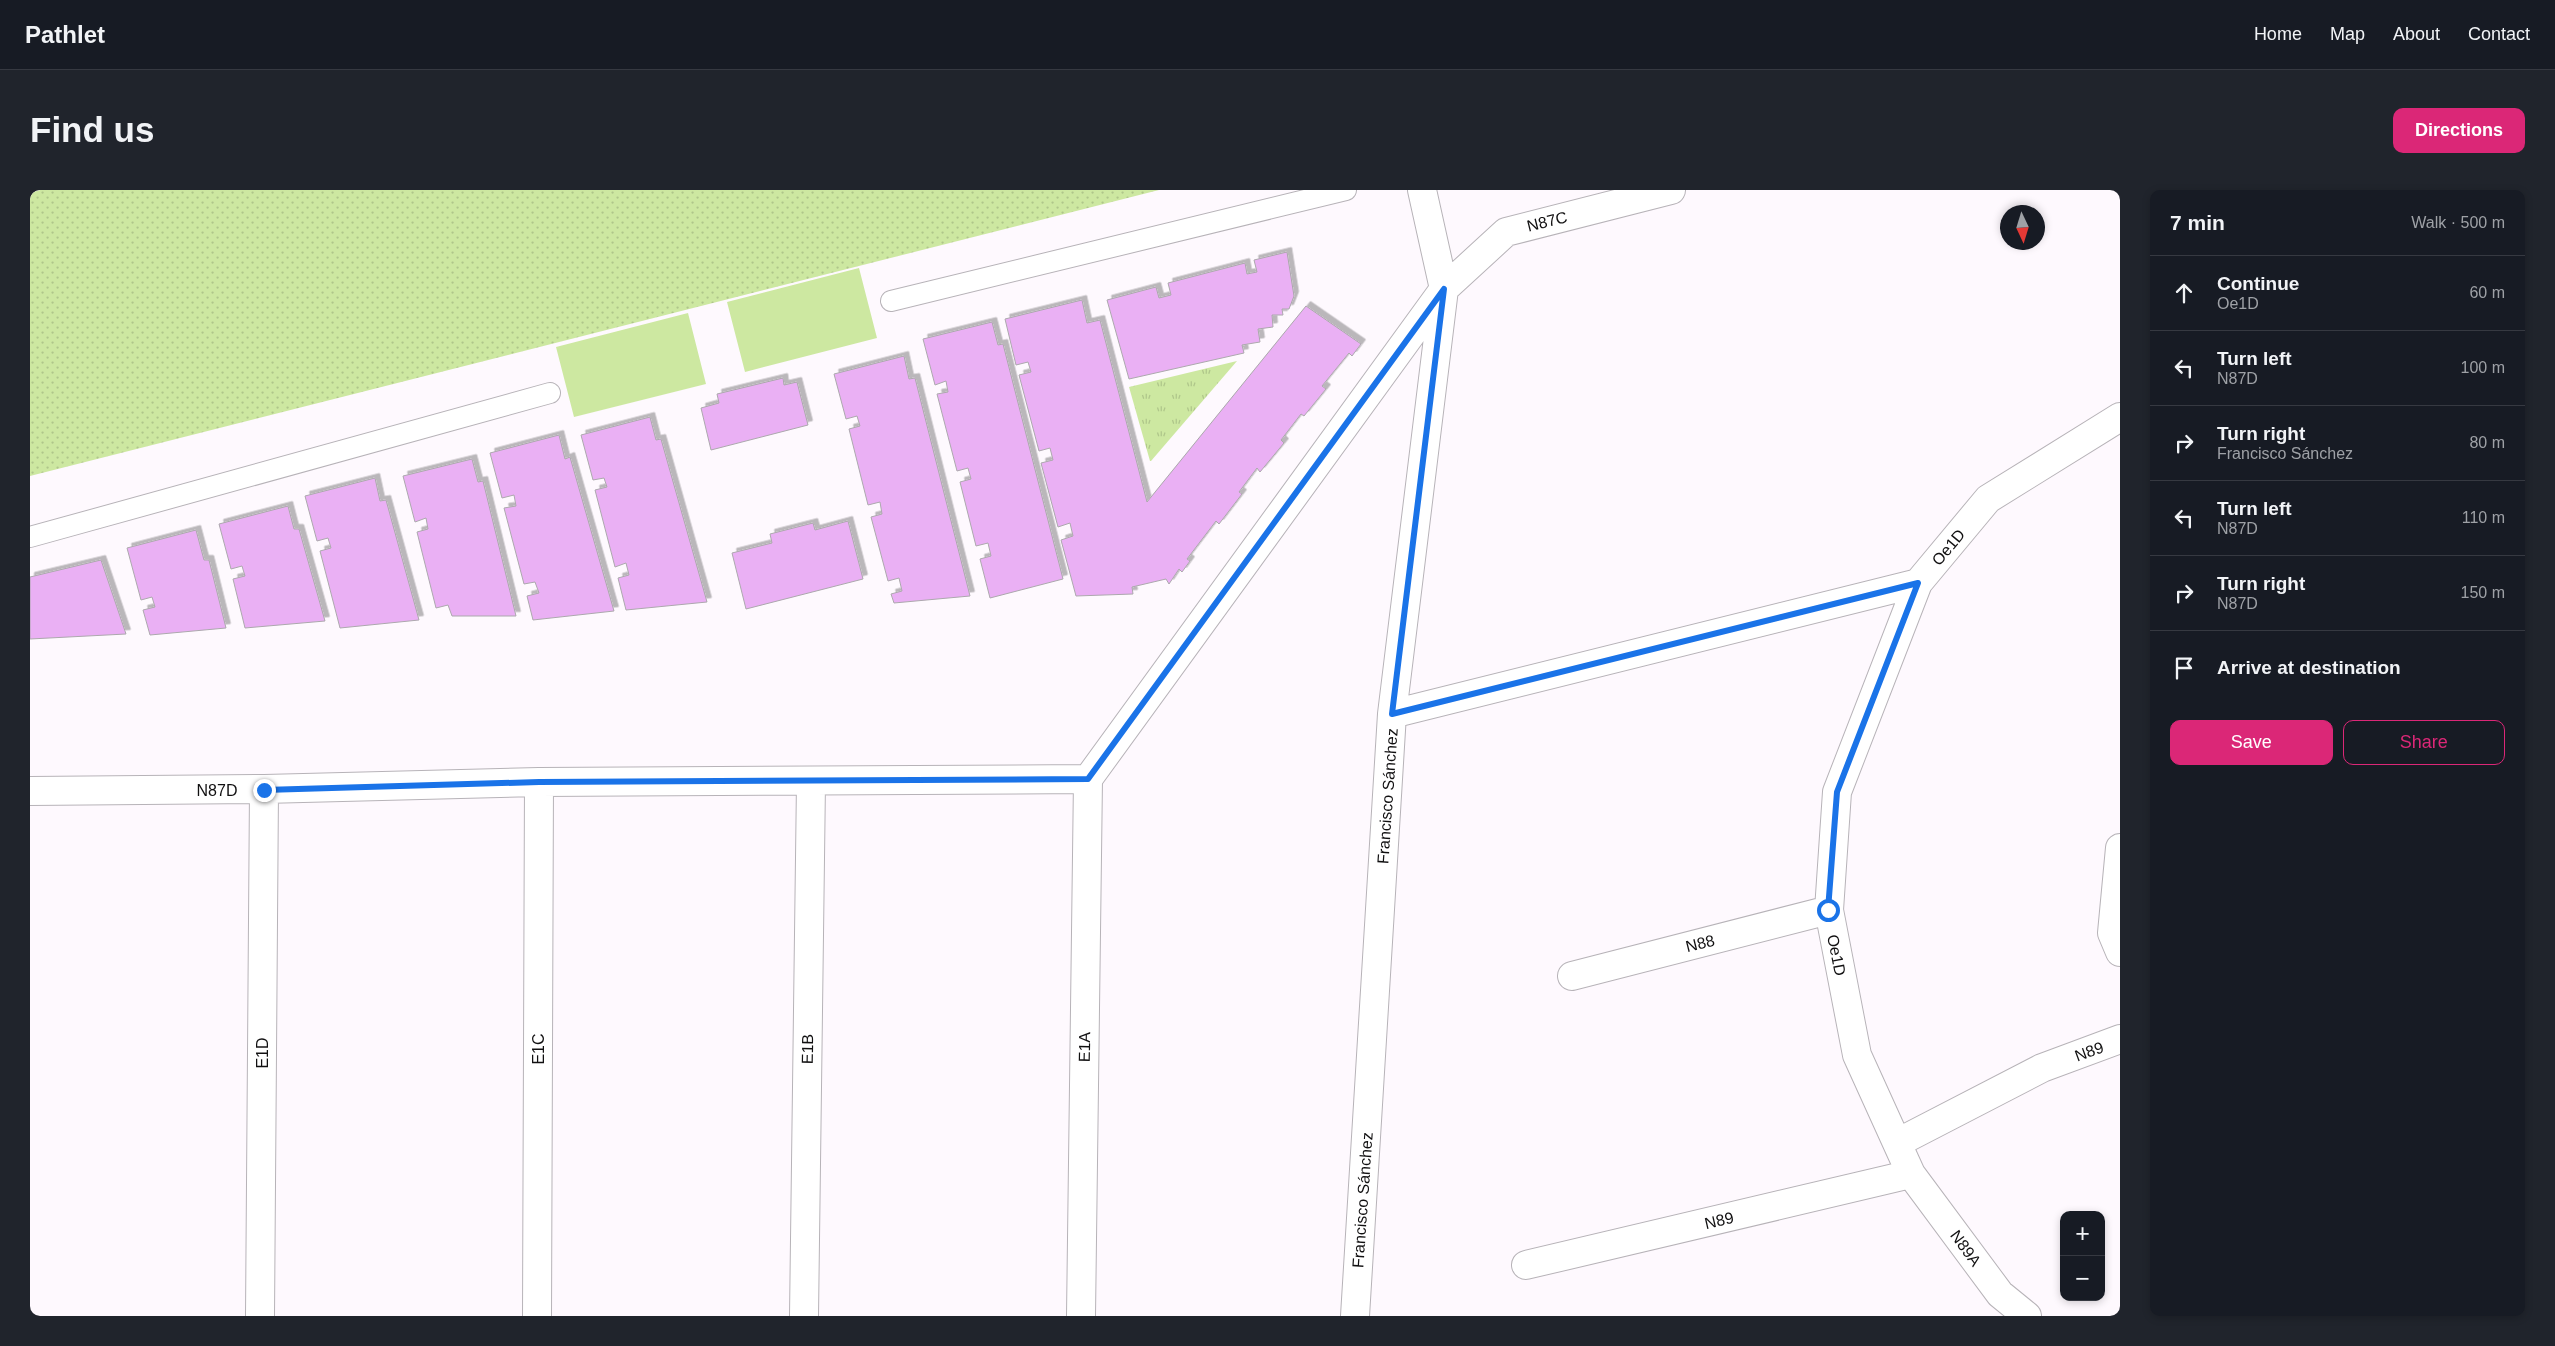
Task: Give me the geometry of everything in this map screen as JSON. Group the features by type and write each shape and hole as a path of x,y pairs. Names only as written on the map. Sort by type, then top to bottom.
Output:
{"street":[{"name":"Francisco Sánchez","path":"1355,1316 1392,714 1444,289 1422,190"},
{"name":"N87C","path":"1444,289 1506,232 1671,190"},
{"path":"1088,779 1444,289"},
{"name":"Oe1D","path":"1911,1174 1857,1055 1828,910 1837,792 1918,583 1988,499 2120,418"},
{"path":"1392,714 1918,583"},
{"name":"N87D","path":"30,791 264,790 539,782 1088,779"},
{"name":"E1A","path":"1081,1316 1088,779"},
{"name":"E1C","path":"537,1316 539,782"},
{"name":"E1B","path":"804,1316 811,782"},
{"name":"E1D","path":"260,1316 264,790"},
{"path":"2120,848 2112,933 2120,952"},
{"name":"N88","path":"1572,976 1828,910"},
{"name":"N89","path":"1897,1143 2042,1068 2120,1039"},
{"name":"N89","path":"1526,1265 1911,1174"},
{"name":"N89A","path":"1911,1174 2000,1294 2027,1316"}],"lane":[{"path":"891,301 1346,190"},
{"path":"30,537 550,394"}],"green space":[{"path":"40,190 1159,190 30,476 30,193"},
{"path":"859,268 877,338 745,372 727,302"},
{"path":"688,313 706,384 574,417 556,347"},
{"path":"1237,361 1151,461 1150,461 1129,387"}],"building":[{"path":"1287,252 1294,296 1289,309 1282,309 1283,315 1272,315 1273,327 1258,329 1260,342 1242,345 1244,353 1129,379 1107,300 1156,287 1159,298 1171,295 1168,283 1245,263 1247,274 1257,272 1254,260"},
{"path":"1082,300 1087,323 1100,320 1147,502 1306,306 1361,344 1352,356 1349,353 1322,386 1326,389 1304,416 1301,414 1281,440 1284,443 1260,472 1257,468 1239,492 1242,494 1219,524 1216,521 1187,559 1190,561 1182,572 1179,569 1169,584 1166,579 1132,587 1133,594 1076,596 1061,540 1073,536 1070,523 1058,527 1041,463 1053,460 1050,448 1039,451 1019,375 1031,372 1028,362 1016,365 1005,319"},
{"path":"992,322 998,345 1003,344 1063,579 990,598 980,559 991,556 988,543 976,546 960,482 971,479 968,468 957,471 937,394 948,392 946,381 935,385 923,339"},
{"path":"904,356 909,379 915,378 970,596 894,603 891,594 902,591 899,578 888,581 871,517 882,514 880,502 868,505 849,429 860,426 857,416 846,419 834,374"},
{"path":"783,378 784,385 797,382 808,425 711,450 701,408 719,403 717,394"},
{"path":"650,417 656,440 661,439 707,602 626,610 618,578 629,575 626,563 615,567 595,490 607,487 604,478 593,480 581,435"},
{"path":"559,435 565,459 570,457 614,611 533,620 527,596 539,593 535,582 524,584 504,508 516,506 514,495 502,498 490,453"},
{"path":"472,459 478,482 483,481 516,616 452,616 448,605 436,608 417,532 428,529 426,518 415,522 403,476"},
{"path":"375,478 380,501 386,500 419,620 340,628 320,551 331,548 328,538 317,541 305,496"},
{"path":"288,506 294,529 299,529 325,621 245,628 233,579 245,576 242,566 231,569 219,524"},
{"path":"848,521 863,579 746,609 732,553 772,543 770,534 813,523 815,530"},
{"path":"196,530 204,560 209,560 226,628 150,635 143,610 155,607 152,597 141,600 127,548"},
{"path":"101,560 126,634 30,639 30,577"}],"route":[{"path":"264,790 539,782 1088,779 1444,289 1392,714 1918,583 1837,792 1828,910"}]}
